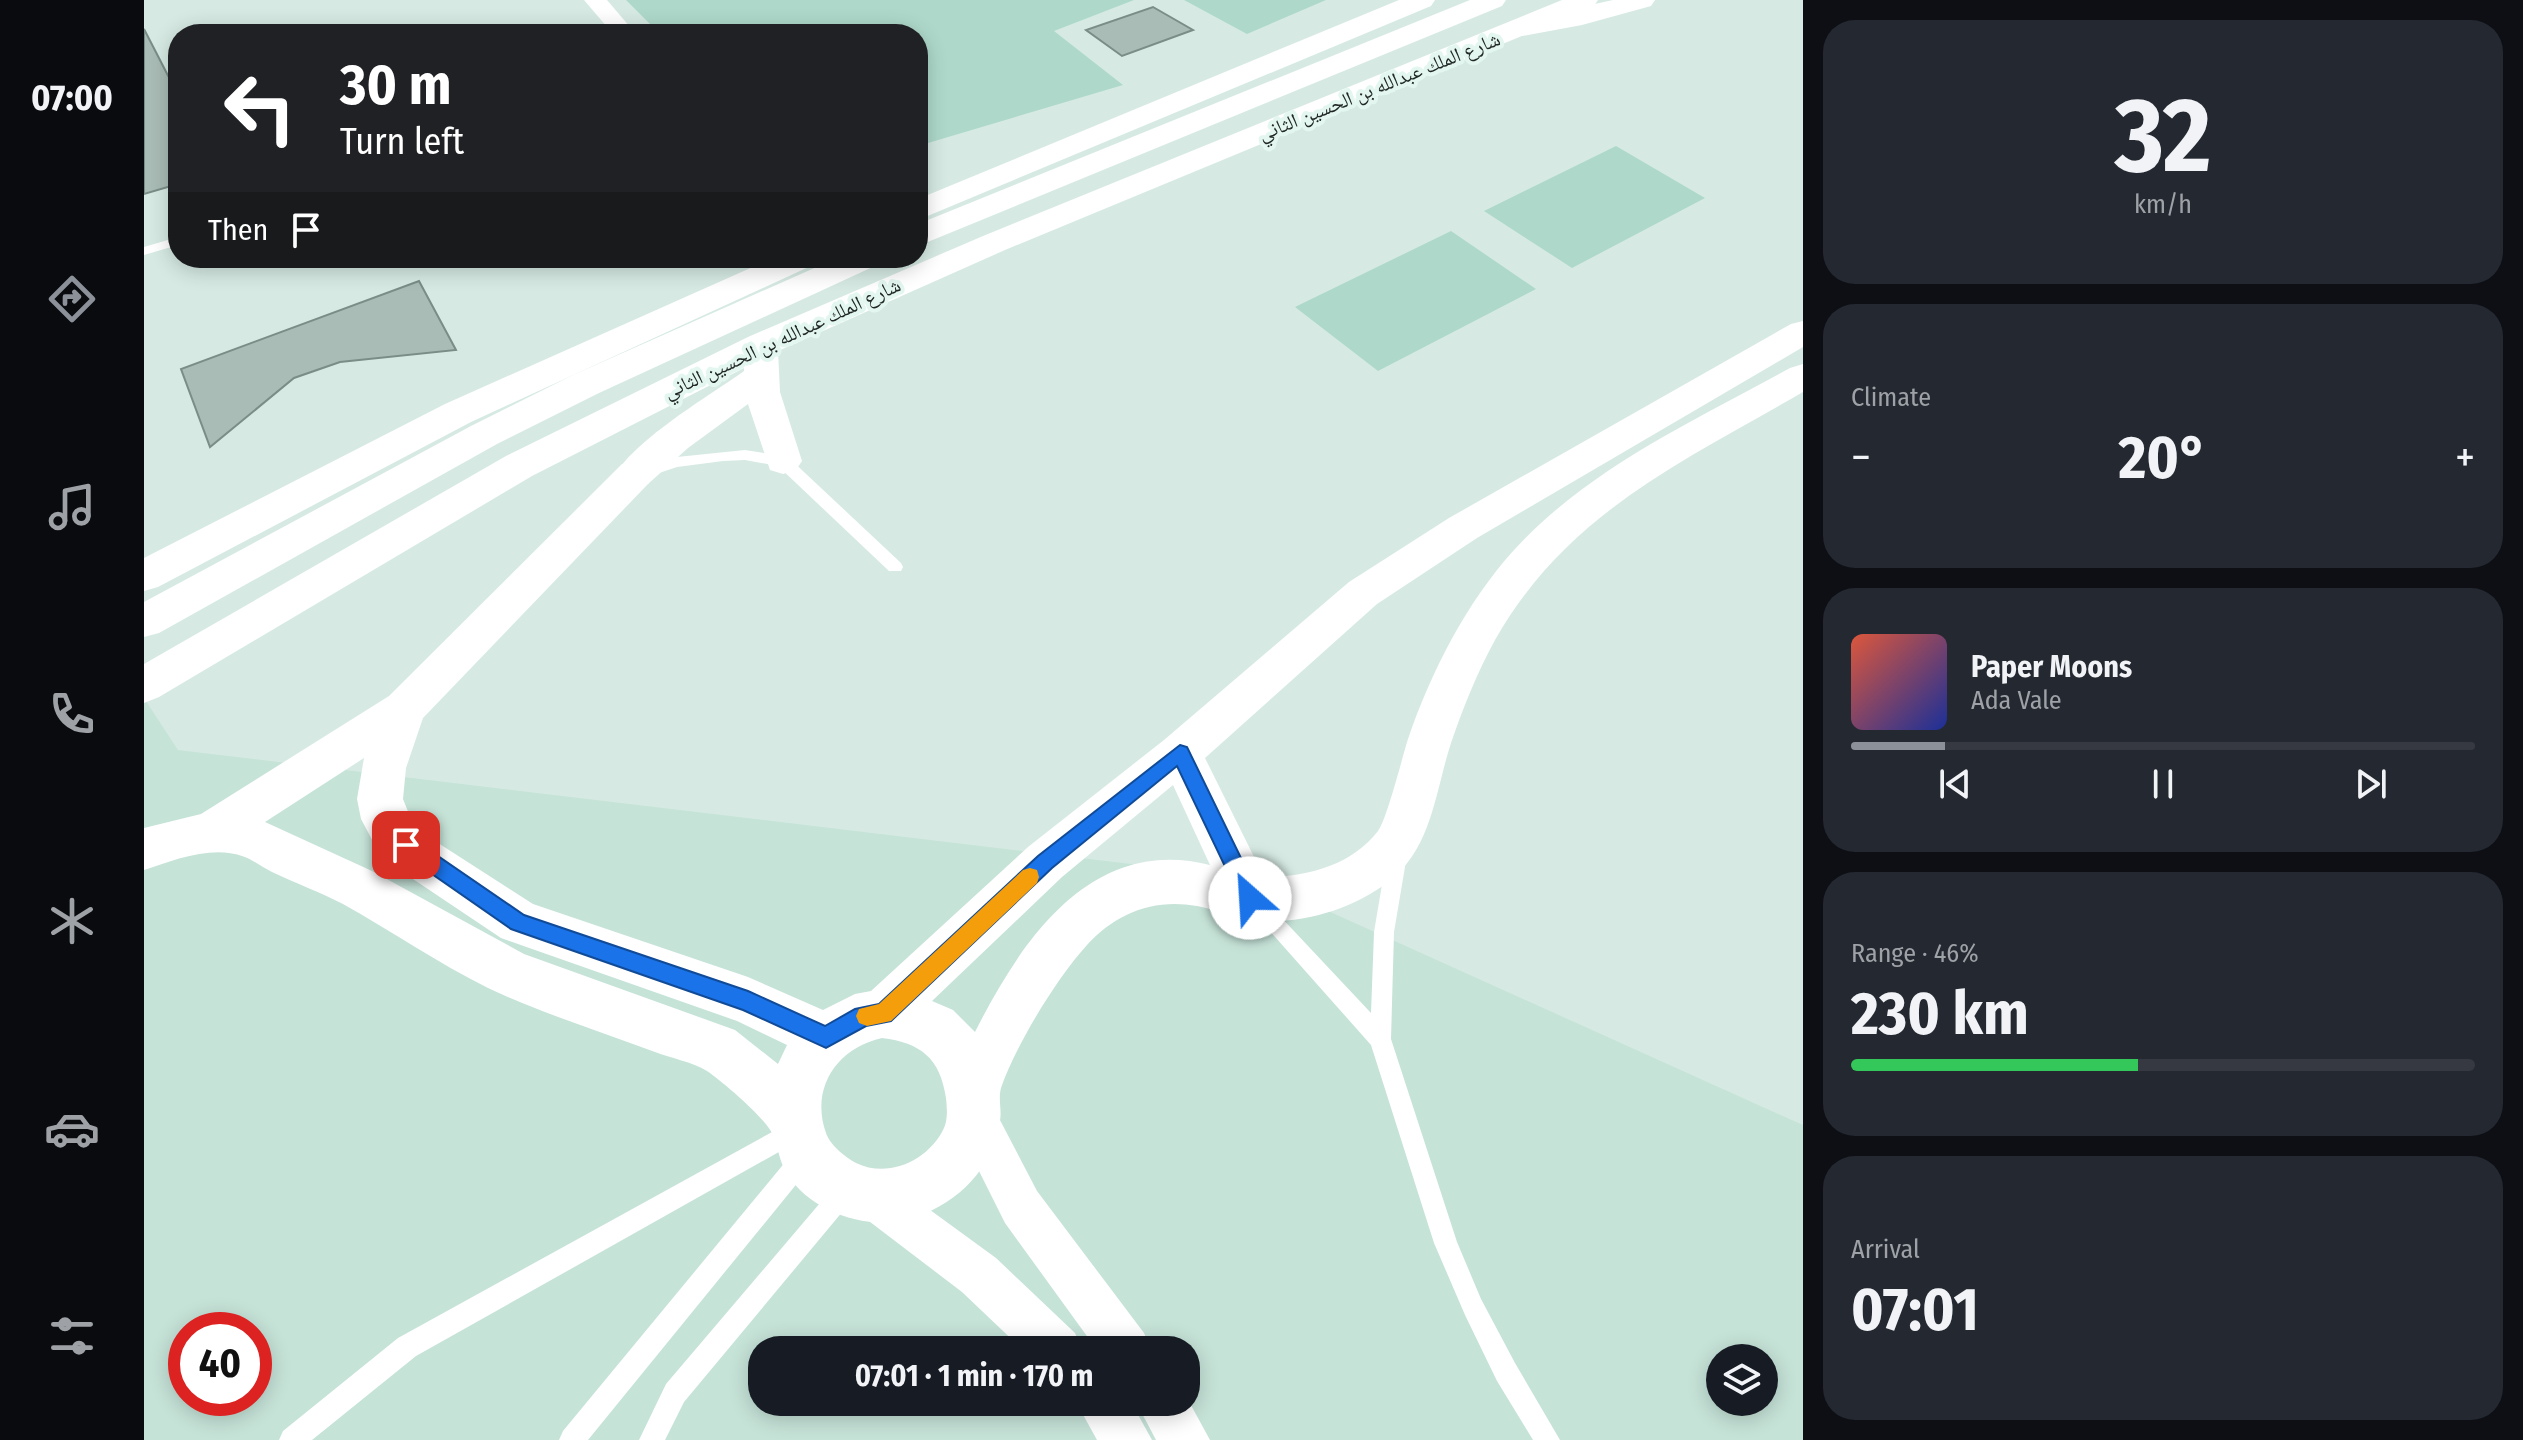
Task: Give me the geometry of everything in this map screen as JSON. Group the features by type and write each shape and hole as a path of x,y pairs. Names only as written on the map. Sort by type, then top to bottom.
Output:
{"main road":[{"name":"شارع الملك عبدالله بن الحسين الثاني","path":"928,232 1469,6 1493,0"},
{"name":"شارع الملك عبدالله بن الحسين الثاني","path":"144,685 519,466 762,360 994,243 1585,0"},
{"path":"1522,28 1582,17 1642,0"},
{"path":"928,206 1418,1"},
{"path":"144,576 458,413 779,268"},
{"name":"شارع الملك عبدالله بن الحسين الثاني","path":"144,621 484,435 586,384 843,268"},
{"path":"884,1013 1045,862 1180,753 1363,593 1463,528 1803,332"},
{"path":"762,360 766,407 783,461"},
{"path":"210,833 404,709 635,474 762,360"},
{"path":"144,849 210,833 233,833 256,839 333,875 497,967 723,1051 798,1133 823,1175 860,1193 902,1194 927,1184 950,1166 966,1143 974,1102 1024,992 1065,936 1089,911 1123,892 1171,883 1197,884 1250,898 1310,894 1362,875 1383,858 1400,838 1420,769 1454,682 1493,605 1535,550 1577,511 1614,484 1803,376"},
{"path":"404,709 383,768 380,799 384,819 394,834 418,856 518,922 748,1001 826,1037"},
{"path":"1180,753 1250,898"},
{"path":"497,967 518,922"},
{"path":"798,1133 796,1087 807,1060 826,1037 863,1016 884,1013 908,1015 931,1025 951,1040 966,1060 974,1102"}],"street":[{"path":"595,0 616,24"},
{"path":"974,1102 1021,1207 1117,1336"},
{"path":"860,1193 926,1232 979,1275 1043,1336"},
{"path":"1111,1416 1127,1440"},
{"path":"1170,1416 1185,1440"}],"lane":[{"path":"144,251 168,244"},
{"path":"635,474 677,462 723,456 745,455 783,461 895,567"},
{"path":"1400,838 1384,932 1380,1039 1452,1255 1506,1372 1547,1440"},
{"path":"1250,898 1380,1039"},
{"path":"292,1440 407,1347 798,1133"},
{"path":"572,1440 798,1133"},
{"path":"652,1440 675,1393 860,1193"}],"shaded area":[{"path":"626,0 1134,0 1054,31 1123,85 928,143 928,24 650,24"},
{"path":"1184,0 1326,0 1247,34"},
{"path":"1616,146 1705,198 1572,268 1484,211"},
{"path":"1451,231 1536,289 1378,371 1295,307"},
{"path":"144,698 178,750 1257,879 1803,1125 1803,1440 144,1440"}],"building":[{"path":"1153,7 1193,30 1122,56 1086,30"},
{"path":"144,29 168,76 168,187 144,194"},
{"path":"419,281 456,350 340,362 294,378 210,447 181,369"}],"slow traffic":[{"path":"867,1016 884,1013 1030,877"}],"route":[{"path":"406,845 518,922 748,1001 826,1037 863,1016 884,1013 1045,862 1180,753 1250,898"}]}
